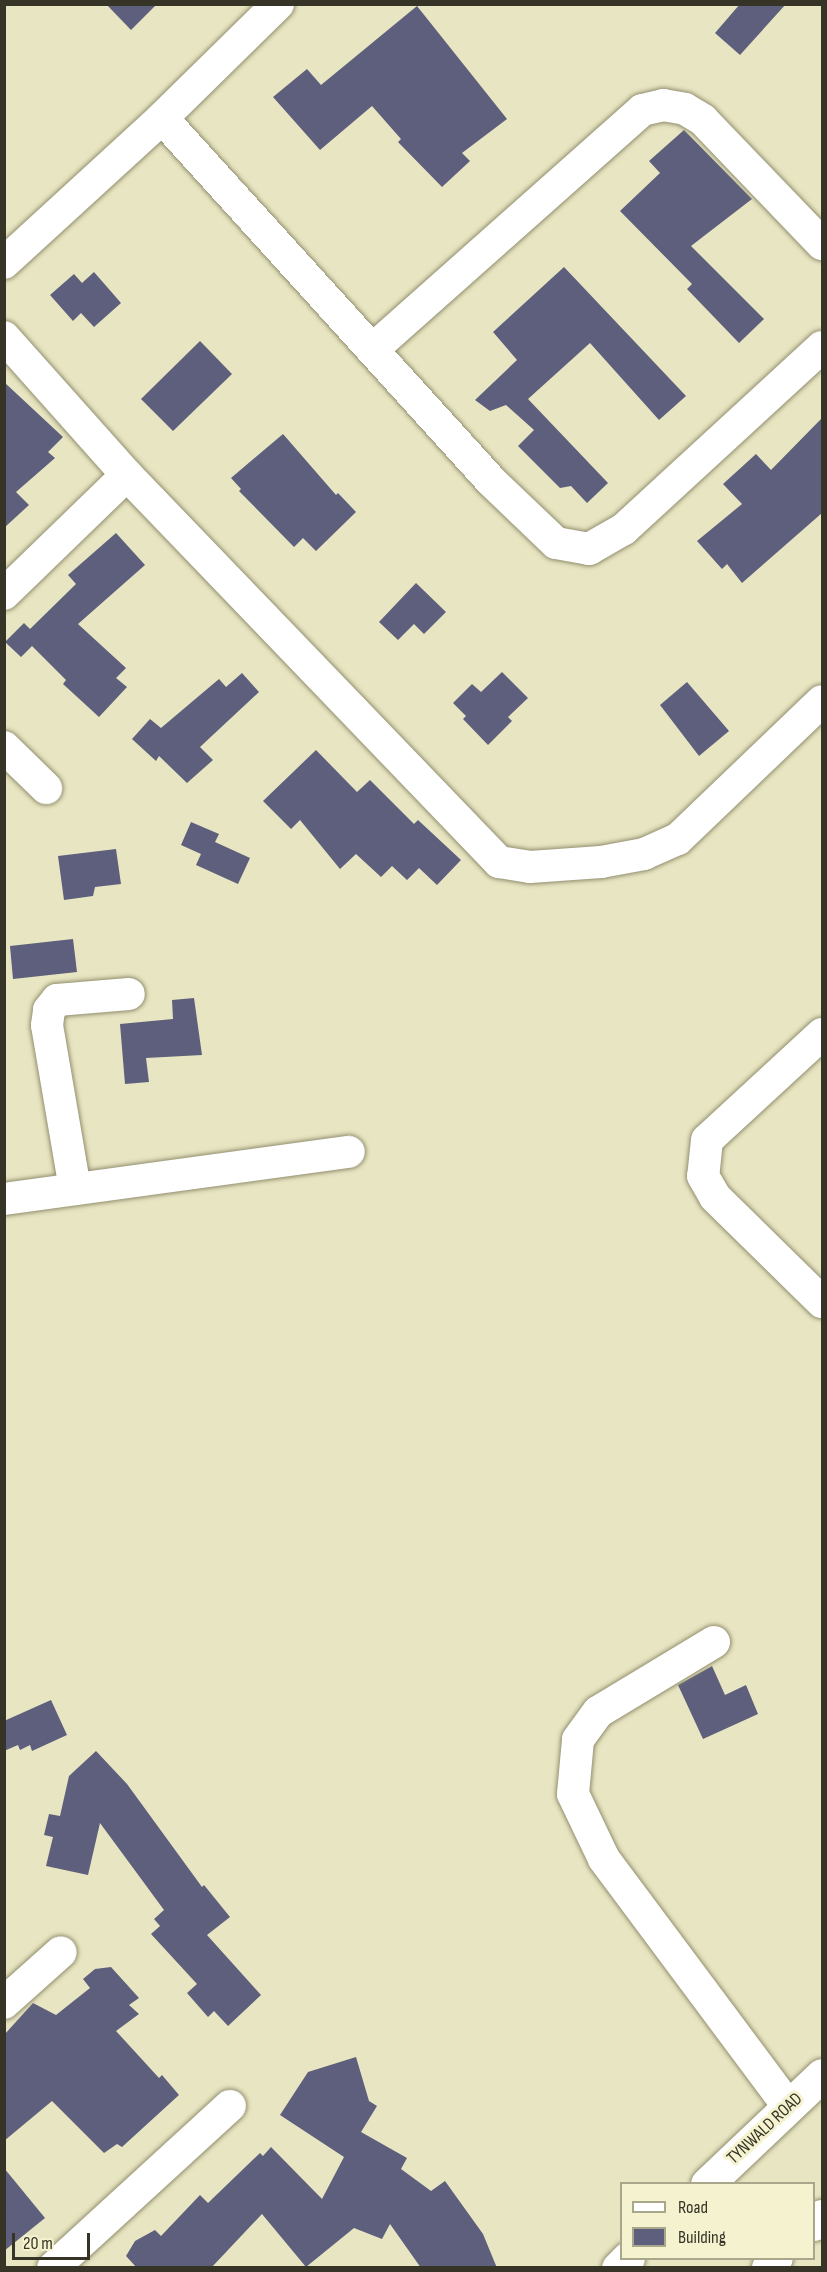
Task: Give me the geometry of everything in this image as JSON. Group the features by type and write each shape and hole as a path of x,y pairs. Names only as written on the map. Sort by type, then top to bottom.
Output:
{"main road":[{"name":"TYNWALD ROAD","path":"709,2182 822,2075"}],"street":[{"path":"4,263 162,118 260,11"},
{"path":"372,350 635,115 642,110 663,105 685,109 703,120 822,244"},
{"path":"162,118 490,480 556,543 589,549 624,529 822,347"},
{"path":"4,337 127,475 499,862 530,867 601,862 644,854 678,839 822,701"},
{"path":"4,594 127,475"},
{"path":"4,747 46,788"},
{"path":"75,1189 47,1025 49,1010 57,1000 129,994"},
{"path":"822,1034 707,1140 703,1176 715,1197 822,1302"},
{"path":"4,1199 349,1152"},
{"path":"714,1642 598,1712 579,1740 573,1794 604,1859 789,2107"},
{"path":"4,2003 61,1952"},
{"path":"53,2268 230,2106"}],"building":[{"path":"106,4 157,4 131,30"},
{"path":"740,4 786,4 740,55 715,33"},
{"path":"417,6 507,119 462,153 470,161 442,187 398,142 401,139 372,106 320,150 273,97 307,69 321,85"},
{"path":"684,130 752,199 691,246 764,319 739,343 687,289 692,284 620,211 660,173 649,161"},
{"path":"564,267 686,396 659,420 590,343 528,399 608,483 587,503 571,486 560,488 518,446 534,430 506,405 490,411 475,400 517,360 493,332"},
{"path":"94,272 121,303 94,327 81,313 73,321 50,295 74,274 82,283"},
{"path":"200,341 232,374 173,431 141,399"},
{"path":"4,382 63,437 48,452 55,458 16,492 29,505 4,528"},
{"path":"822,418 822,513 742,583 727,564 722,569 697,541 742,504 723,484 756,454 771,470"},
{"path":"283,434 336,495 338,493 356,512 316,551 303,538 294,547 239,491 241,489 231,478"},
{"path":"116,533 145,565 78,624 126,668 116,678 127,687 99,717 63,684 66,680 32,646 21,657 5,642 24,623 30,629 76,584 68,575"},
{"path":"416,583 446,612 424,634 414,624 398,640 379,622"},
{"path":"502,672 528,698 508,717 512,721 488,745 463,719 466,716 453,703 472,684 481,692"},
{"path":"242,673 259,692 200,747 213,760 187,783 159,756 156,761 132,739 150,719 161,728 219,679 226,687"},
{"path":"687,682 729,731 699,756 660,705"},
{"path":"316,750 357,792 370,780 414,824 418,820 461,860 437,885 419,868 407,880 392,866 381,877 356,854 340,869 300,820 291,829 263,801"},
{"path":"191,822 219,834 215,842 250,858 238,884 196,865 201,854 181,845"},
{"path":"116,849 121,884 95,887 93,896 64,900 58,856"},
{"path":"73,939 77,972 13,979 10,946"},
{"path":"194,998 202,1055 146,1058 149,1082 125,1084 120,1024 173,1019 172,1000"},
{"path":"712,1666 725,1695 746,1685 758,1714 703,1739 678,1685"},
{"path":"51,1700 67,1735 32,1751 30,1745 20,1750 18,1745 4,1751 4,1721"},
{"path":"96,1751 127,1784 202,1887 204,1885 230,1917 207,1935 261,1995 228,2026 214,2011 208,2017 187,1993 197,1984 151,1934 160,1926 154,1919 164,1910 100,1823 88,1875 46,1866 53,1837 44,1835 49,1814 60,1816 69,1776"},
{"path":"111,1967 139,1998 129,2005 139,2014 116,2031 159,2078 162,2075 179,2095 122,2147 117,2144 104,2153 52,2101 4,2141 4,2035 33,2003 56,2015 90,1988 83,1979 95,1969"},
{"path":"356,2057 369,2101 377,2106 361,2132 407,2158 401,2169 431,2191 445,2181 483,2234 497,2268 421,2268 390,2224 382,2239 354,2228 306,2267 262,2214 211,2268 137,2268 126,2256 135,2241 155,2230 161,2236 200,2195 208,2203 260,2153 263,2156 271,2147 322,2199 344,2157 280,2115 308,2072"},
{"path":"4,2168 45,2218 4,2251"}]}
